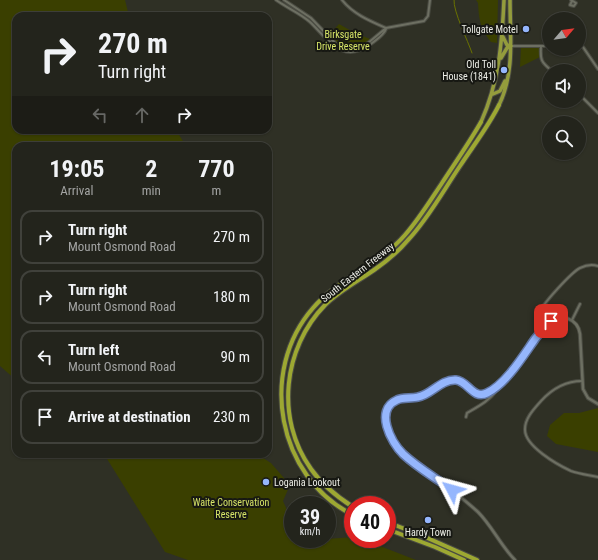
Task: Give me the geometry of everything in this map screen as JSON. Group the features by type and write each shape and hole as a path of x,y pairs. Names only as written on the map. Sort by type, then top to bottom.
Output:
{"highway":[{"path":"493,94 502,35 504,0"},
{"path":"493,94 500,91 509,73 511,46 510,0"},
{"path":"502,35 507,45 511,46"},
{"path":"499,60 507,48 511,46"},
{"name":"South Eastern Freeway","path":"344,500 319,480 310,468 296,442 290,420 288,398 290,368 294,354 307,328 326,305 337,295 387,261 409,240 444,190 499,105 509,73"},
{"name":"South Eastern Freeway","path":"344,510 316,486 299,462 286,435 281,406 282,376 286,357 303,321 322,298 383,255 406,234 424,210 481,122 493,94"},
{"path":"396,525 424,536 477,560"},
{"path":"396,532 464,560"},
{"path":"435,547 458,560"}],"street":[{"path":"276,0 282,1 311,18 331,40 341,47 351,49 361,46 386,28"},
{"path":"342,0 346,6 374,24 386,28 424,22 428,16 430,0"},
{"path":"282,1 309,22 334,47 346,52 364,49 383,34 386,28"},
{"path":"511,46 541,46 540,57 543,64"},
{"path":"586,51 598,69"},
{"path":"586,101 598,113"},
{"path":"541,332 538,330 539,314 557,290 580,268 590,265 598,266"},
{"path":"572,320 580,304"},
{"path":"515,560 479,514 441,482 402,453 390,435 385,418 388,408 395,401 421,396 447,381 460,381 474,392 479,394 486,393 504,380 549,323 560,318 572,320 577,324 580,334 583,389 586,395 594,403 598,404"},
{"path":"582,381 564,385 550,392 529,415 525,432 528,439 541,453 573,472 598,477"},
{"path":"466,417 467,413 489,400 497,390 496,387"}],"green space":[{"path":"0,0 125,0 128,12 12,12 12,134 178,134 184,142 12,142 12,376 0,366"},
{"path":"476,0 498,0 497,43 491,42 482,28 478,3"},
{"name":"Birksgate Drive Reserve","path":"339,24 355,33 375,41 357,51 342,51 326,39"},
{"path":"521,46 541,46 540,57 520,67"},
{"path":"598,408 598,452 556,444 547,436 550,425 564,413 579,413"},
{"name":"Waite Conservation Reserve","path":"106,458 263,458 271,463 290,485 283,501 284,548 336,548 336,538 344,538 344,548 385,548 416,560 188,560 165,552"}],"waterway":[{"path":"454,0 458,18 472,53"}],"place":[{"name":"Tollgate Motel","path":"526,29"},
{"name":"Old Toll House (1841)","path":"504,70"},
{"name":"Logania Lookout","path":"266,482"},
{"name":"Hardy Town","path":"428,520"}],"route":[{"path":"452,490 402,453 390,435 386,421 385,415 389,405 402,398 417,397 426,394 447,381 458,380 472,391 479,394 492,390 504,380 551,321"}]}
